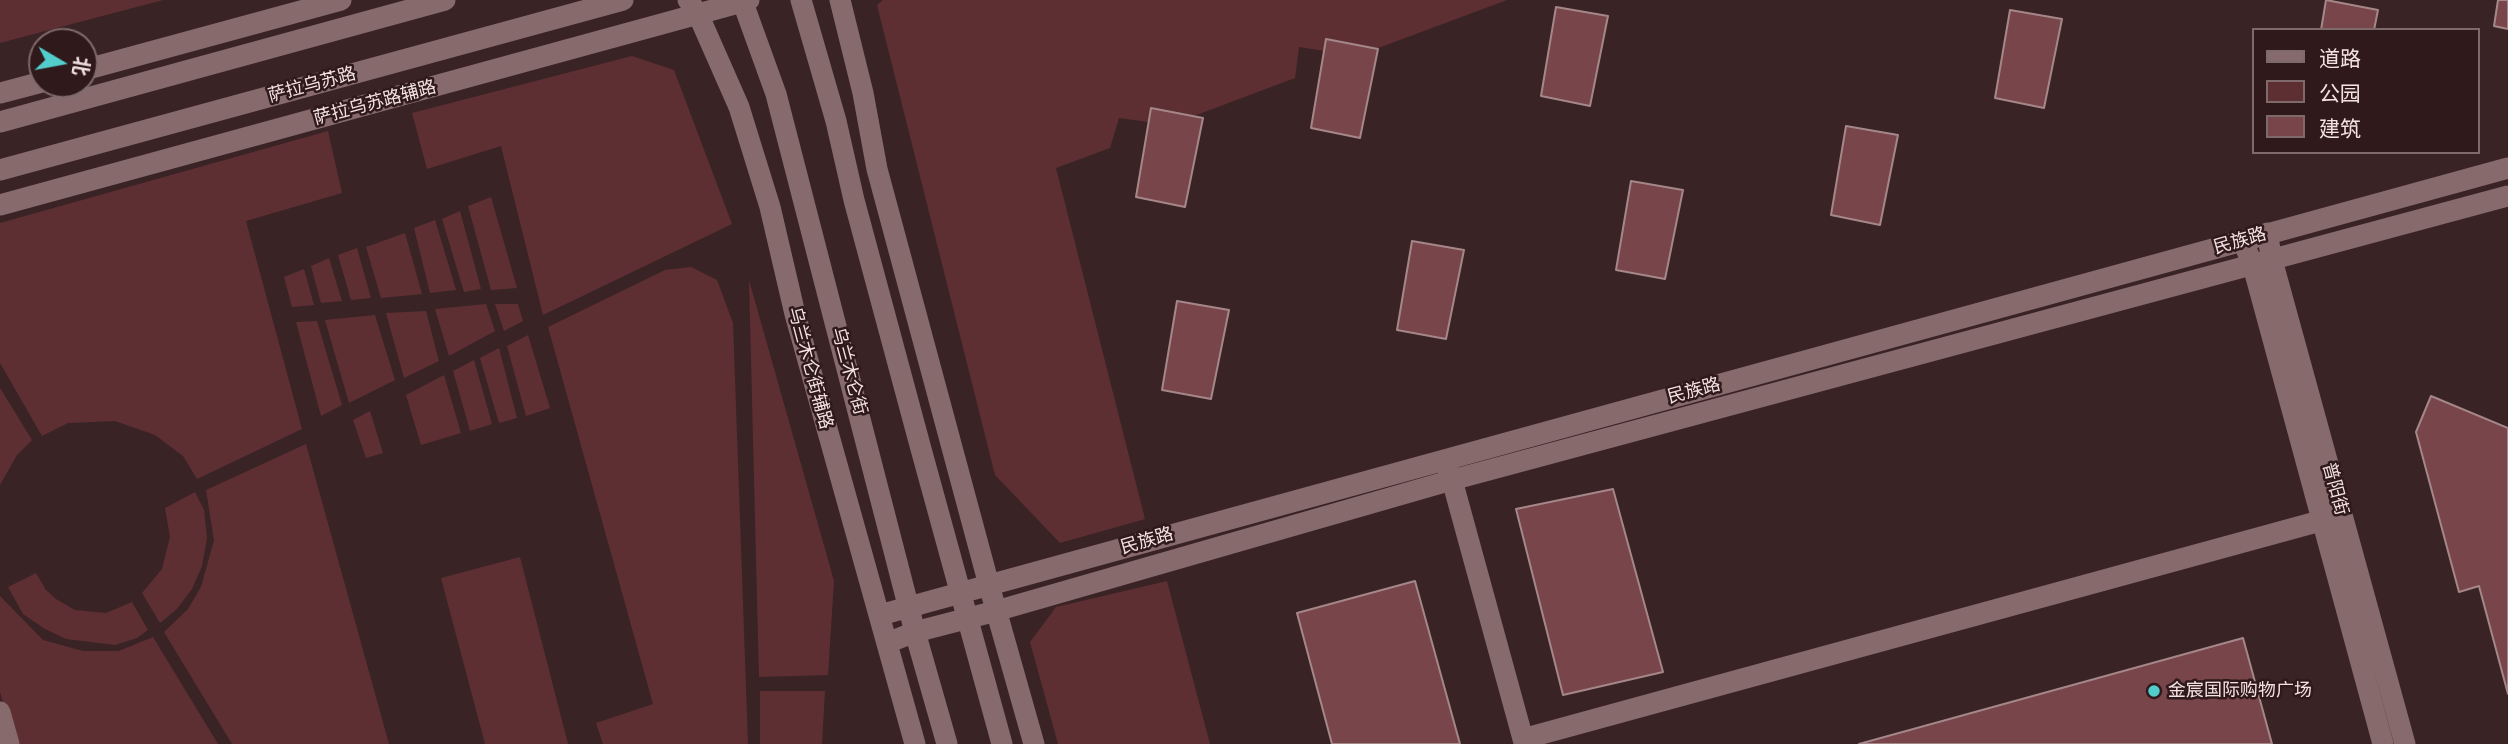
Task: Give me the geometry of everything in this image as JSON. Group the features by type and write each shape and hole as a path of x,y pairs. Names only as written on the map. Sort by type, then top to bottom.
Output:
{"street":[{"path":"98,66 341,0"},
{"path":"0,122 444,0"},
{"name":"萨拉乌苏路","path":"0,170 623,0"},
{"path":"801,0 836,121 854,200 1002,744"},
{"path":"840,0 863,93 877,169 1034,744"},
{"name":"萨拉乌苏路辅路","path":"0,205 693,7 745,1"},
{"name":"乌兰木仑街","path":"745,1 776,94 915,632 947,744"},
{"name":"乌兰木仑街辅路","path":"693,7 739,107 770,207 795,314 915,744"},
{"path":"0,93 28,86"},
{"name":"民族路","path":"880,615 1443,458 2508,168"},
{"name":"民族路","path":"887,643 915,632 1452,480 2508,196"},
{"name":"普阳街","path":"2267,233 2263,263 2332,519 2383,744"},
{"name":"普阳街","path":"2243,241 2263,263"},
{"path":"1443,458 1452,480 1523,739 2332,519"},
{"name":"普阳街","path":"2332,519 2405,744"},
{"path":"0,712 9,744"}],"green space":[{"path":"0,0 163,0 57,28 28,28 28,36 0,43"},
{"path":"883,0 1507,0 1357,56 1299,47 1295,78 1170,125 1119,118 1110,148 1056,168 1145,519 1060,543 995,475 877,5"},
{"path":"632,56 674,70 732,224 543,315 501,146 427,169 412,113"},
{"path":"328,131 342,193 246,221 302,429 197,479 183,456 155,435 115,421 68,423 42,436 0,363 0,223"},
{"path":"491,197 517,288 491,290 468,206"},
{"path":"460,211 481,289 464,292 442,219"},
{"path":"435,220 456,290 430,293 414,228"},
{"path":"405,233 422,294 381,298 366,247"},
{"path":"357,248 371,298 351,300 338,255"},
{"path":"329,258 342,301 321,303 311,266"},
{"path":"691,267 717,280 733,323 748,744 603,744 596,723 653,704 548,327 665,270"},
{"path":"304,269 314,305 292,307 284,277"},
{"path":"749,280 834,581 828,675 759,677"},
{"path":"486,304 495,331 449,356 435,309"},
{"path":"495,304 518,304 523,321 504,331"},
{"path":"426,311 439,361 404,378 386,313"},
{"path":"375,315 395,380 349,403 325,320"},
{"path":"317,321 342,405 321,416 296,322"},
{"path":"528,335 550,408 526,416 507,346"},
{"path":"499,348 517,418 499,423 480,358"},
{"path":"474,360 492,424 470,431 453,371"},
{"path":"444,375 461,433 421,445 406,395"},
{"path":"0,388 32,440 17,455 0,485"},
{"path":"370,411 383,453 366,458 353,420"},
{"path":"306,444 389,744 232,744 164,632 188,609 201,587 214,540 206,490"},
{"path":"195,492 204,510 207,538 202,566 192,589 177,609 160,623 142,593 162,569 170,537 165,508"},
{"path":"520,557 568,744 485,744 441,578"},
{"path":"36,573 46,590 75,610 106,613 132,602 148,630 137,638 115,645 66,639 45,629 23,614 8,587"},
{"path":"1167,581 1210,744 1058,744 1030,642 1056,607"},
{"path":"0,596 43,640 83,651 119,651 153,637 218,744 15,744 0,692"},
{"path":"760,691 825,691 822,744 760,744"}],"building":[{"path":"2326,0 2378,10 2374,28 2321,28"},
{"path":"2498,0 2508,0 2508,29 2494,26"},
{"path":"1556,7 1608,16 1590,106 1541,96"},
{"path":"2010,10 2062,19 2044,108 1995,98"},
{"path":"1326,39 1378,49 1360,138 1311,128"},
{"path":"1151,108 1203,118 1185,207 1136,197"},
{"path":"1846,126 1898,135 1880,225 1831,215"},
{"path":"1631,181 1683,190 1665,279 1616,270"},
{"path":"1412,241 1464,250 1446,339 1397,330"},
{"path":"1177,301 1229,310 1211,399 1162,390"},
{"path":"2431,396 2508,428 2508,694 2479,586 2459,592 2416,432"},
{"path":"1613,489 1663,672 1563,695 1516,509"},
{"path":"1415,581 1460,744 1332,744 1297,613"},
{"name":"金宸国际购物广场","path":"2243,638 2272,744 1859,744"}],"place":[{"name":"金宸国际购物广场","path":"2154,691"}]}
